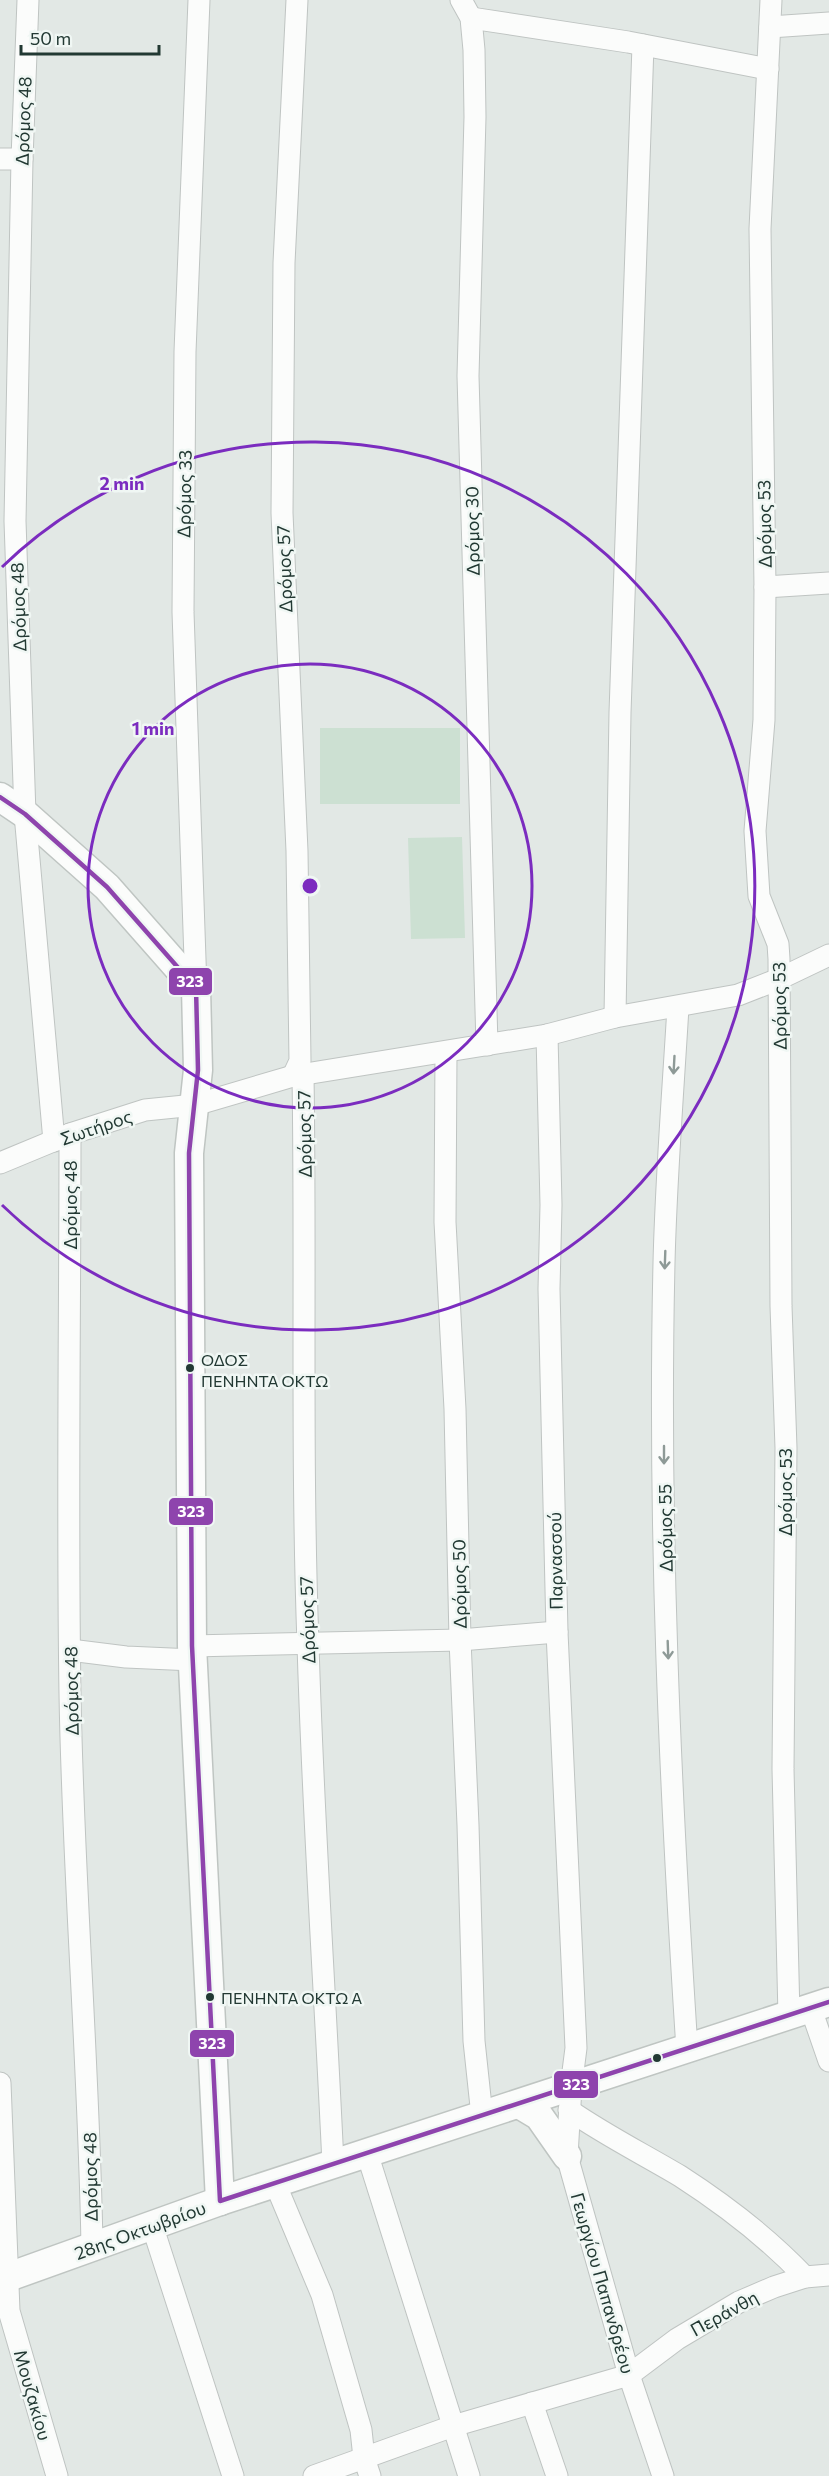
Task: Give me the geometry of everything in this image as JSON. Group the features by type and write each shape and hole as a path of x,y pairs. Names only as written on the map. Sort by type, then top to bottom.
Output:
{"street":[{"name":"Δρόμος 48","path":"28,0 21,159 15,521 25,814 62,1138 70,1650 83,2041 90,2142 92,2247"},
{"name":"Δρόμος 33","path":"196,988 183,612 185,352 199,0"},
{"name":"Δρόμος 57","path":"297,0 284,263 282,513 297,851 300,1061 298,1076 306,1245 303,1420 308,1645 333,2164"},
{"name":"Δρόμος 53","path":"771,0 760,229 765,587 764,720 755,831 759,896 778,944 781,1306 786,1448 783,1769 810,2009 829,2061"},
{"path":"465,6 768,69"},
{"name":"Δρόμος 30","path":"465,6 474,51 475,117 468,376 487,1045"},
{"path":"770,27 829,23"},
{"path":"615,1017 620,713 644,45"},
{"path":"0,159 21,159"},
{"path":"765,587 829,583"},
{"path":"0,797 25,814 107,887 196,988 198,1070 189,1153 193,1653 220,2201"},
{"path":"779,979 829,954"},
{"name":"Σωτήρος","path":"0,1163 62,1138 145,1110 195,1105 298,1076 547,1035 615,1017 738,995 779,979"},
{"name":"Δρόμος 55","path":"678,1007 664,1263 664,1542 675,1870 687,2049"},
{"name":"Παρνασσού","path":"547,1035 551,1205 549,1289 557,1632 576,2048 570,2099"},
{"name":"Δρόμος 50","path":"446,1053 445,1222 455,1409 460,1640 474,2041 482,2116"},
{"path":"70,1650 126,1657 308,1645 460,1640 557,1632"},
{"name":"28ης Οκτωβρίου","path":"4,2279 220,2201 519,2104 570,2099 687,2049 810,2009"},
{"name":"Μουζακίου","path":"0,2083 4,2279 9,2311 57,2476"},
{"path":"570,2099 599,2131 679,2176 728,2209 784,2254 805,2277"},
{"name":"Γεωργίου Παπανδρέου","path":"570,2099 567,2156 629,2375 663,2476"},
{"path":"519,2104 539,2116 567,2156"},
{"path":"367,2153 469,2476"},
{"path":"275,2183 322,2295 361,2430 367,2467"},
{"path":"152,2225 233,2476"},
{"name":"Περάνθη","path":"629,2375 677,2339 739,2302 805,2277 829,2275"},
{"path":"314,2476 367,2467 453,2426 629,2375"},
{"path":"532,2403 556,2476"}],"green space":[{"path":"320,728 460,728 460,804 320,804"},
{"path":"462,837 465,938 411,939 408,838"}],"transit line":[{"name":"323","path":"0,797 25,814 107,887 196,988 198,1070 189,1153 192,1646 220,2201 829,2002"}],"place":[{"name":"ΟΔΟΣ ΠΕΝΗΝΤΑ ΟΚΤΩ","path":"190,1368"},
{"name":"ΠΕΝΗΝΤΑ ΟΚΤΩ Α","path":"210,1997"}]}
